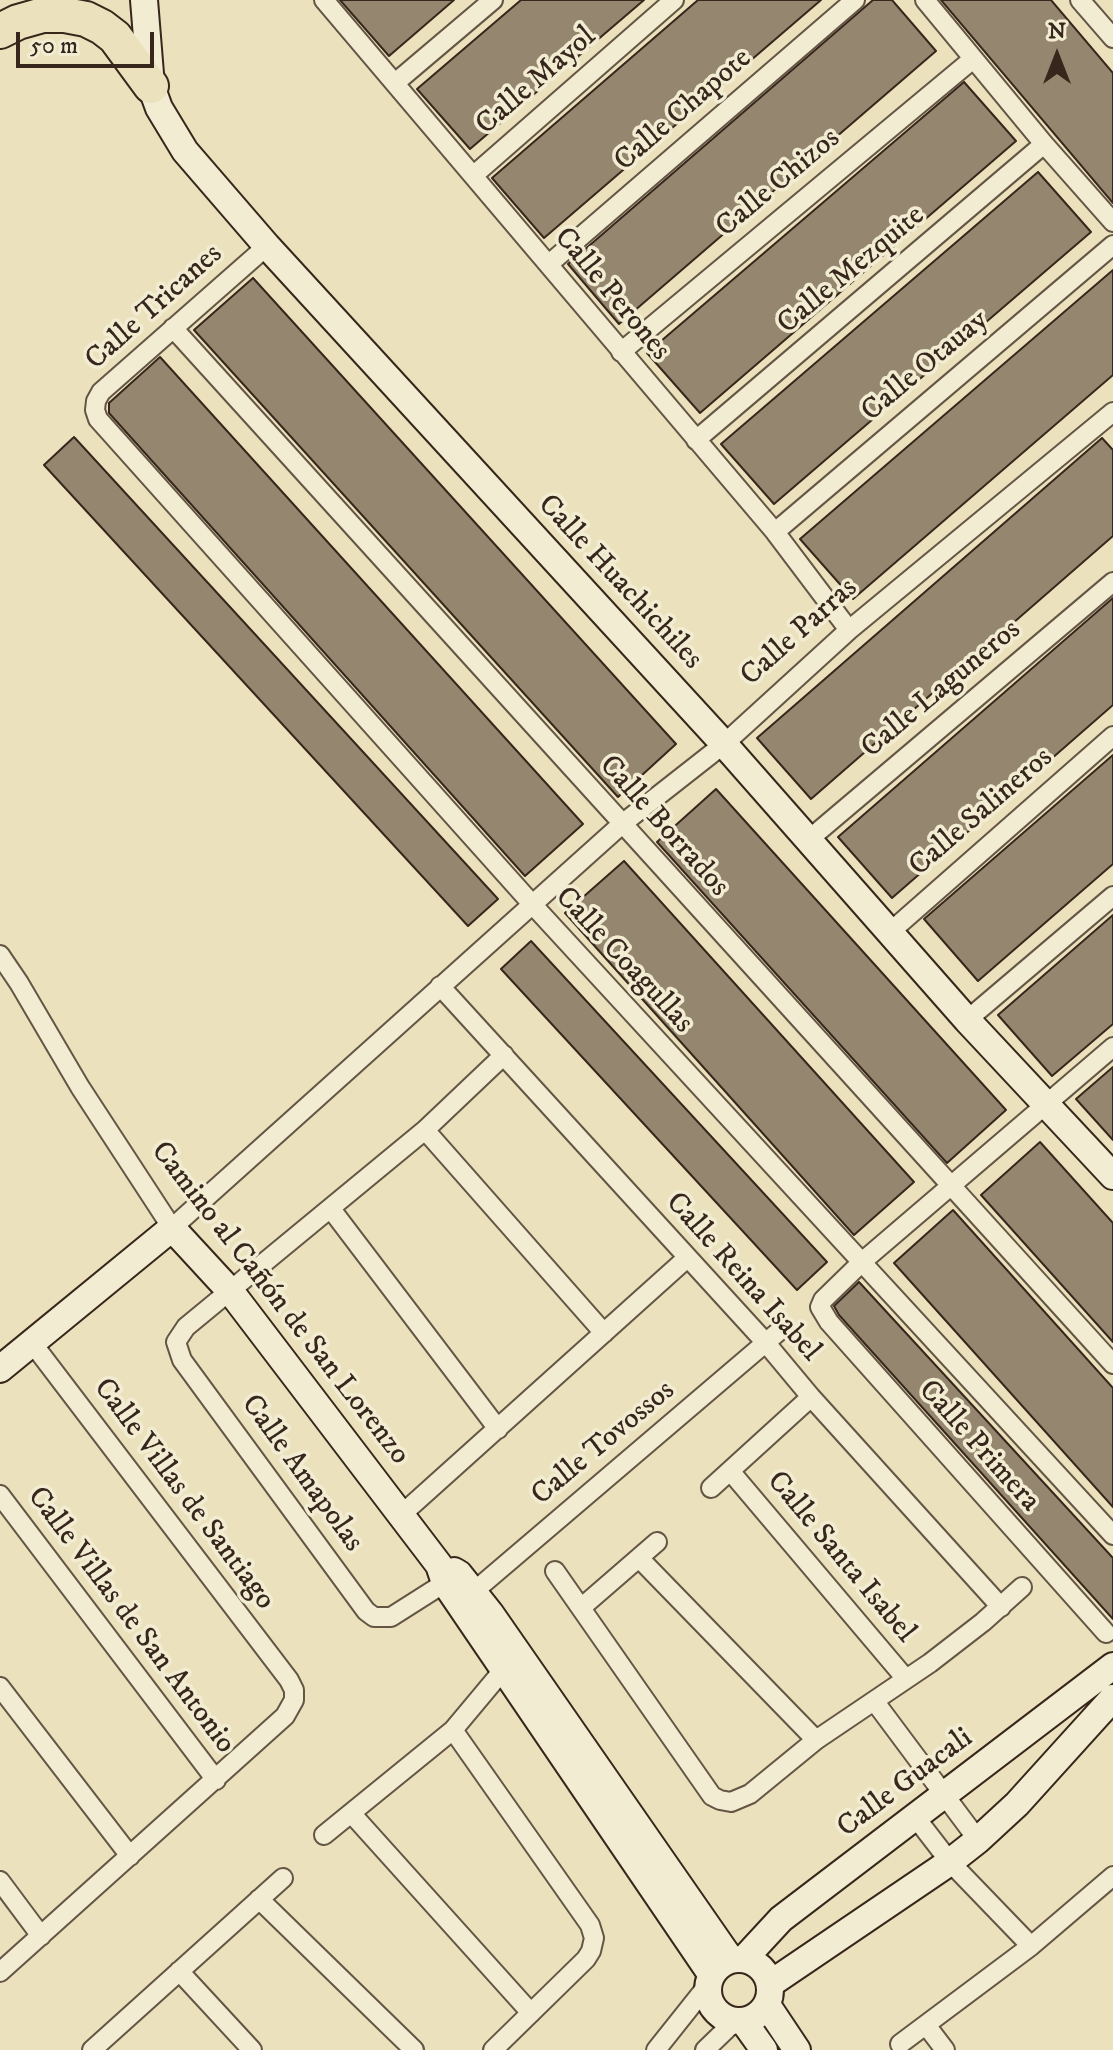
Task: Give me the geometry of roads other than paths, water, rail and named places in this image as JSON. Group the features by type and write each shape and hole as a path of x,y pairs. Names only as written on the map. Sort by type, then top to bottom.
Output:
{"highway":[{"path":"0,31 43,15 86,19 115,37 151,86"}],"street":[{"name":"Calle Huachichiles","path":"144,0 151,86 159,108 185,151 267,246 724,744 967,1020 1113,1176"},
{"name":"Calle Perones","path":"324,0 775,532 849,630"},
{"path":"395,83 493,0"},
{"name":"Calle Mayol","path":"474,175 674,0"},
{"name":"Calle Chapote","path":"549,264 855,0"},
{"path":"925,0 1113,222"},
{"path":"1080,0 1113,38"},
{"name":"Calle Chizos","path":"621,352 973,59"},
{"name":"Calle Mezquite","path":"696,440 1044,144"},
{"name":"Calle Otauay","path":"775,532 1113,245"},
{"name":"Calle Tricanes","path":"98,419 96,401 101,392 267,246"},
{"name":"Calle Borrados","path":"173,328 1113,1364"},
{"name":"Calle Parras","path":"172,1228 622,824 724,744 849,630 1113,412"},
{"name":"Calle Coagullas","path":"98,419 532,904 1113,1535"},
{"name":"Calle Laguneros","path":"807,841 1113,582"},
{"name":"Calle Salineros","path":"889,933 1113,736"},
{"path":"967,1020 1113,896"},
{"name":"Camino al Cañón de San Lorenzo","path":"0,955 80,1087 172,1228 231,1292 455,1583 724,1970"},
{"name":"Calle Reina Isabel","path":"440,986 766,1343 1001,1607"},
{"path":"863,1261 1113,1047"},
{"path":"231,1292 425,1130 504,1055"},
{"path":"425,1130 604,1333"},
{"path":"331,1209 498,1429"},
{"path":"0,1369 172,1228"},
{"path":"401,1515 687,1258"},
{"name":"Calle Primera","path":"863,1261 826,1296 820,1307 824,1316 1106,1633"},
{"name":"Calle Amapolas","path":"231,1292 180,1334 176,1342 182,1360 366,1611 374,1617 391,1617 455,1583"},
{"name":"Calle Tovossos","path":"455,1583 784,1327"},
{"name":"Calle Villas de Santiago","path":"33,1344 294,1690 291,1710 216,1780"},
{"name":"Calle Santa Isabel","path":"711,1488 811,1397"},
{"name":"Calle Santa Isabel","path":"731,1472 906,1679"},
{"name":"Calle Villas de San Antonio","path":"0,1495 216,1780"},
{"path":"582,1607 657,1542"},
{"path":"639,1558 816,1740"},
{"path":"555,1571 712,1796 731,1802 750,1794 816,1740 960,1641 1022,1587"},
{"name":"Camino al Cañón de San Lorenzo","path":"455,1583 504,1669 724,1970"},
{"name":"Calle Guacali","path":"656,2050 724,1970 781,1919 1113,1666"},
{"path":"324,1835 453,1730 504,1669"},
{"path":"0,1687 130,1856"},
{"path":"705,2050 739,2022 759,2015 768,1995 950,1862 1017,1804 1107,1704 1084,1690"},
{"path":"875,1702 978,1840"},
{"path":"453,1730 590,1925 594,1938 586,1959 493,2050"},
{"path":"0,1972 216,1780"},
{"path":"351,1813 531,2013"},
{"path":"916,1818 950,1862 1031,1946"},
{"path":"900,2044 1031,1946 1113,1876"},
{"path":"92,2050 283,1878"},
{"path":"0,1881 41,1936"},
{"path":"259,1899 414,2050"},
{"path":"764,2050 739,2022 722,2017 713,2009 708,1998 724,1970 756,1964 765,1972 768,1995 797,2050"},
{"path":"179,1971 252,2050"},
{"path":"926,2025 945,2050"}]}
